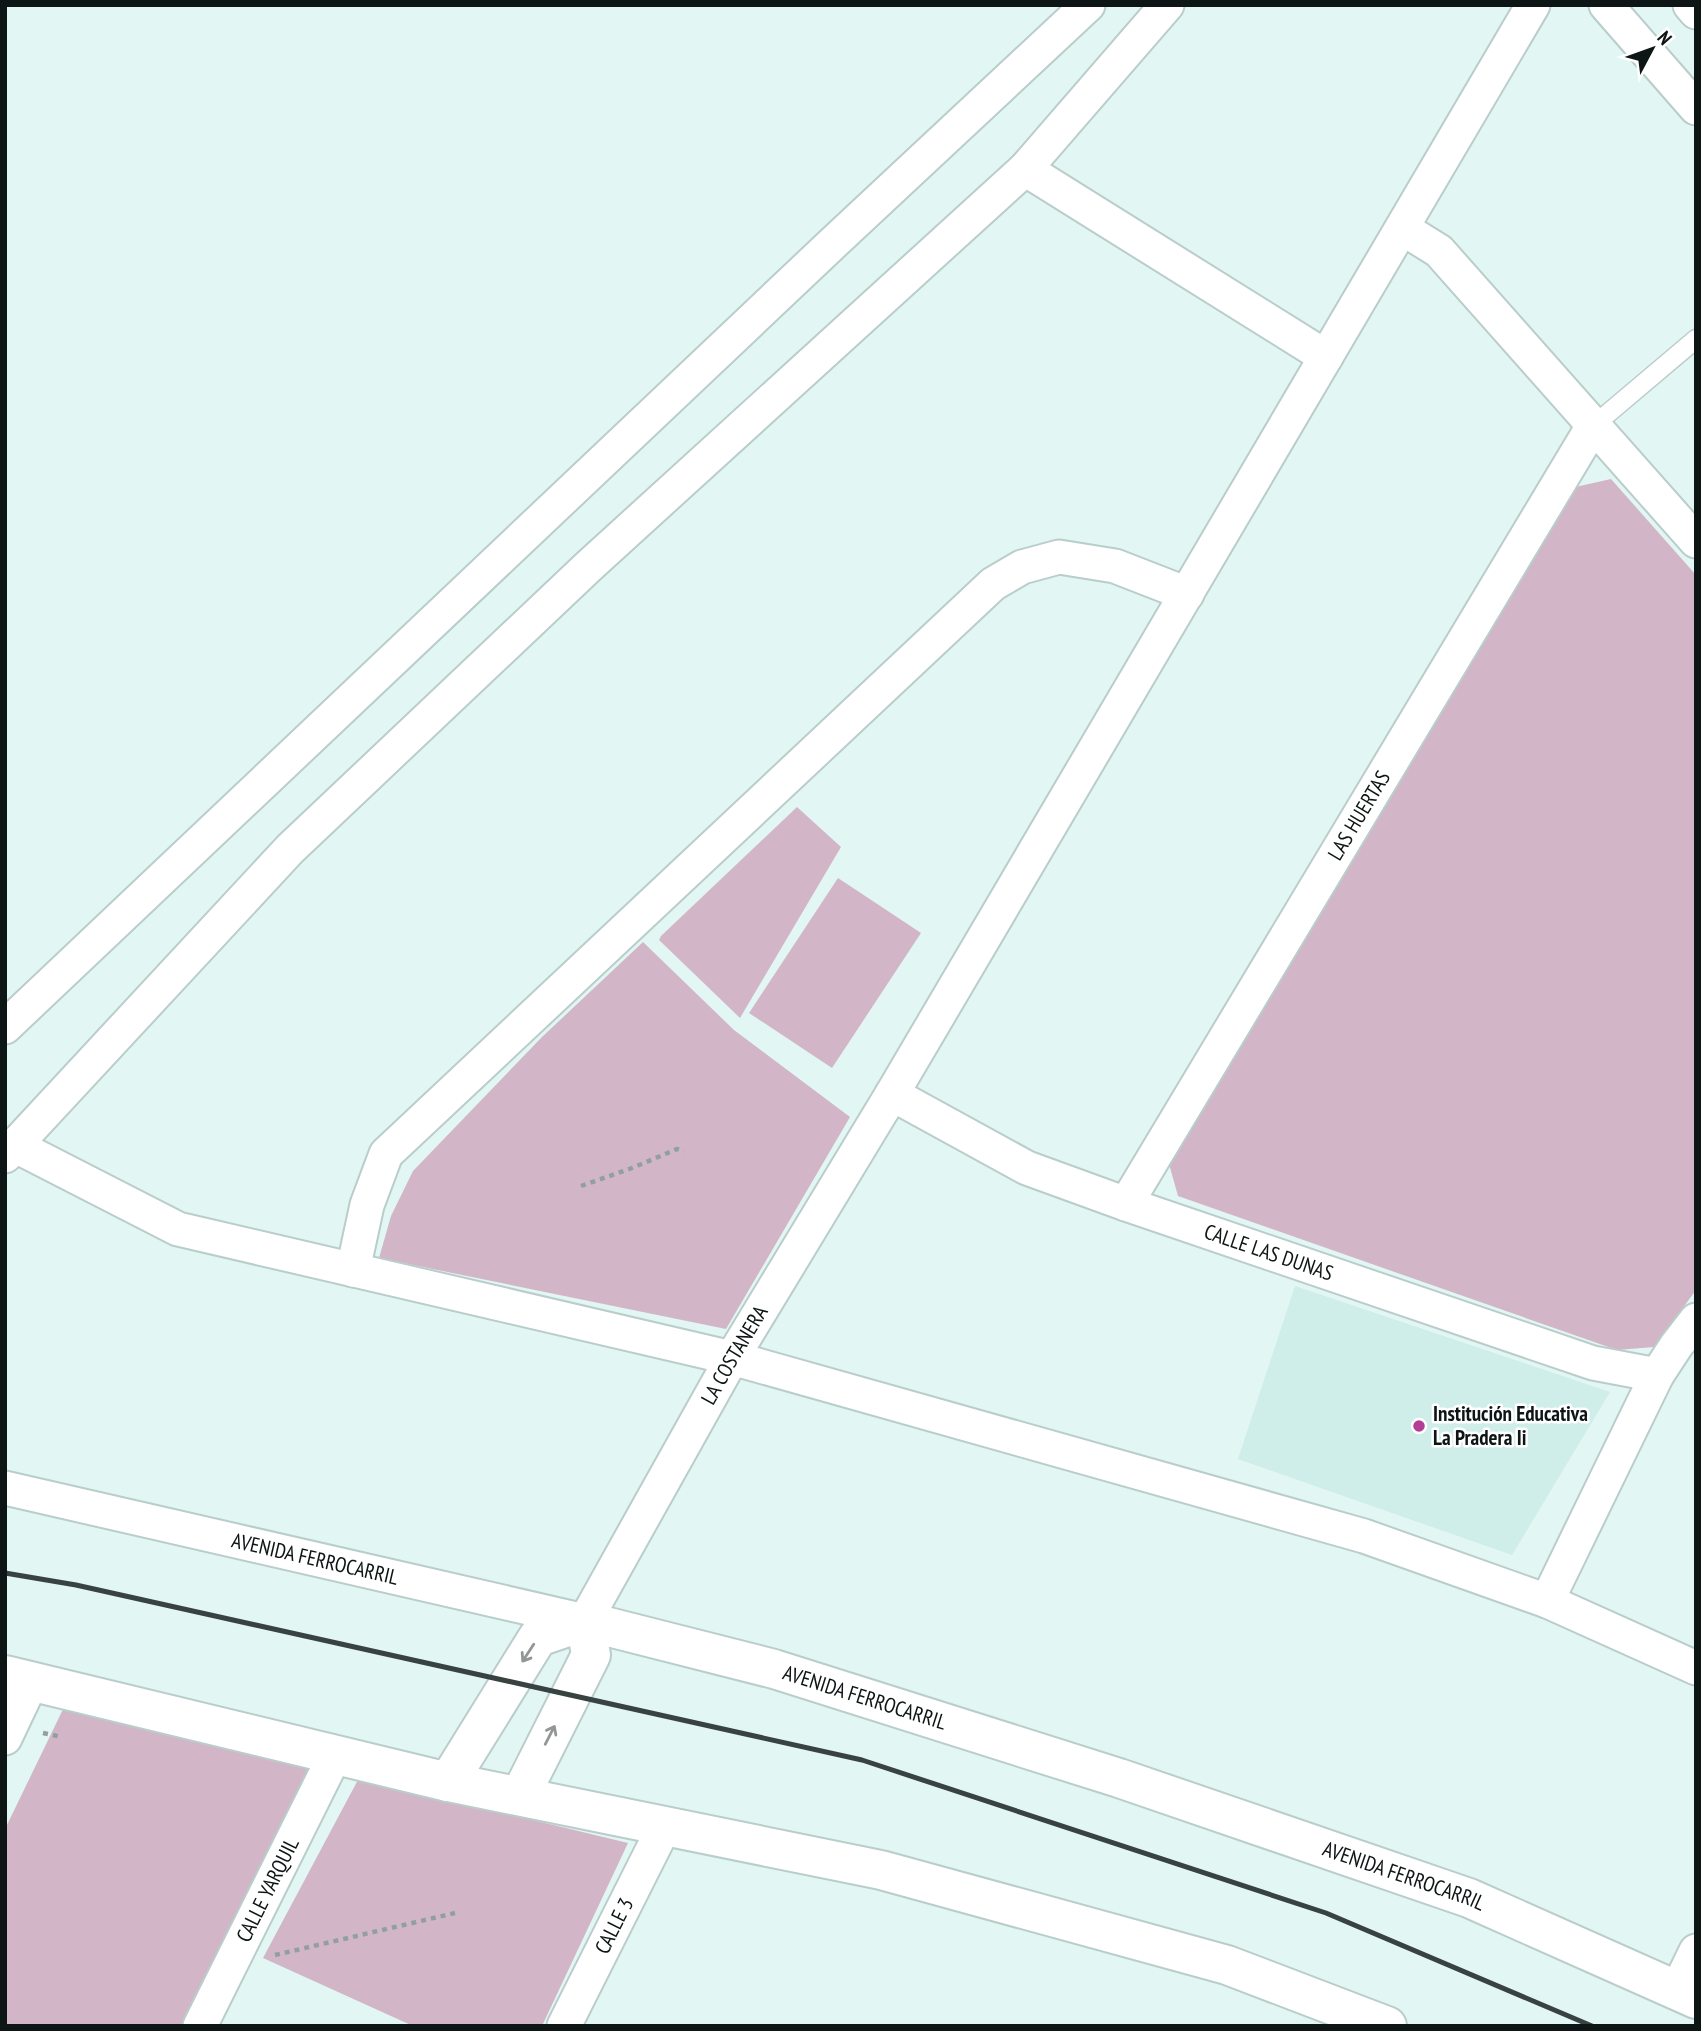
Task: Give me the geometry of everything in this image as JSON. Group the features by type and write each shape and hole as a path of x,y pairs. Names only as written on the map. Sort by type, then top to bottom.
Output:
{"street":[{"path":"5,1027 1088,5"},
{"path":"1167,5 1025,169 589,566 290,849 10,1150 178,1229 732,1358 1364,1536 1548,1601 1696,1668"},
{"name":"LA COSTANERA","path":"584,1621 732,1358 891,1094 1533,5"},
{"path":"1606,5 1696,108"},
{"path":"1690,5 1696,12"},
{"path":"1025,169 1326,357"},
{"path":"1402,228 1439,251 1696,541"},
{"name":"LAS HUERTAS","path":"1126,1204 1594,426"},
{"path":"354,1270 367,1205 386,1154 993,584 1022,567 1059,557 1115,566 1187,594"},
{"name":"CALLE LAS DUNAS","path":"891,1094 1027,1168 1593,1363 1657,1375"},
{"path":"1548,1601 1657,1375 1696,1320"},
{"name":"AVENIDA FERROCARRIL","path":"5,1488 584,1621 774,1669 1119,1778 1469,1898 1687,1995"},
{"path":"448,1782 538,1637 584,1621 591,1656 520,1796"},
{"path":"5,1738 19,1678 448,1782 881,1871 1227,1965 1387,2026"},
{"name":"CALLE YARQUIL","path":"200,2026 335,1755"},
{"name":"CALLE 3","path":"564,2026 664,1827"},
{"path":"1687,1995 1696,1951"}],"lane":[{"path":"1594,426 1696,338"}],"path":[{"path":"581,1186 677,1149 684,1151"},
{"path":"238,1951 250,1956 272,1956 455,1913"}],"shaded area":[{"path":"1611,479 1696,575 1696,1290 1654,1347 1617,1350 1178,1196 1169,1164 1571,488"},
{"path":"797,807 841,847 740,1018 659,940"},
{"path":"838,878 921,933 832,1068 749,1013"},
{"path":"643,942 734,1030 850,1117 726,1329 379,1258 391,1216 413,1171 542,1037"},
{"name":"Institución Educativa La Pradera Ii","path":"1295,1286 1610,1392 1512,1555 1238,1459"},
{"path":"67,1701 311,1766 181,2026 12,2026 5,2023 5,1829"},
{"path":"359,1778 628,1843 542,2026 413,2026 263,1958"}],"railway":[{"path":"5,1573 76,1585 862,1760 1326,1913 1592,2026"}],"place":[{"name":"Institución Educativa La Pradera Ii","path":"1419,1426"}]}
